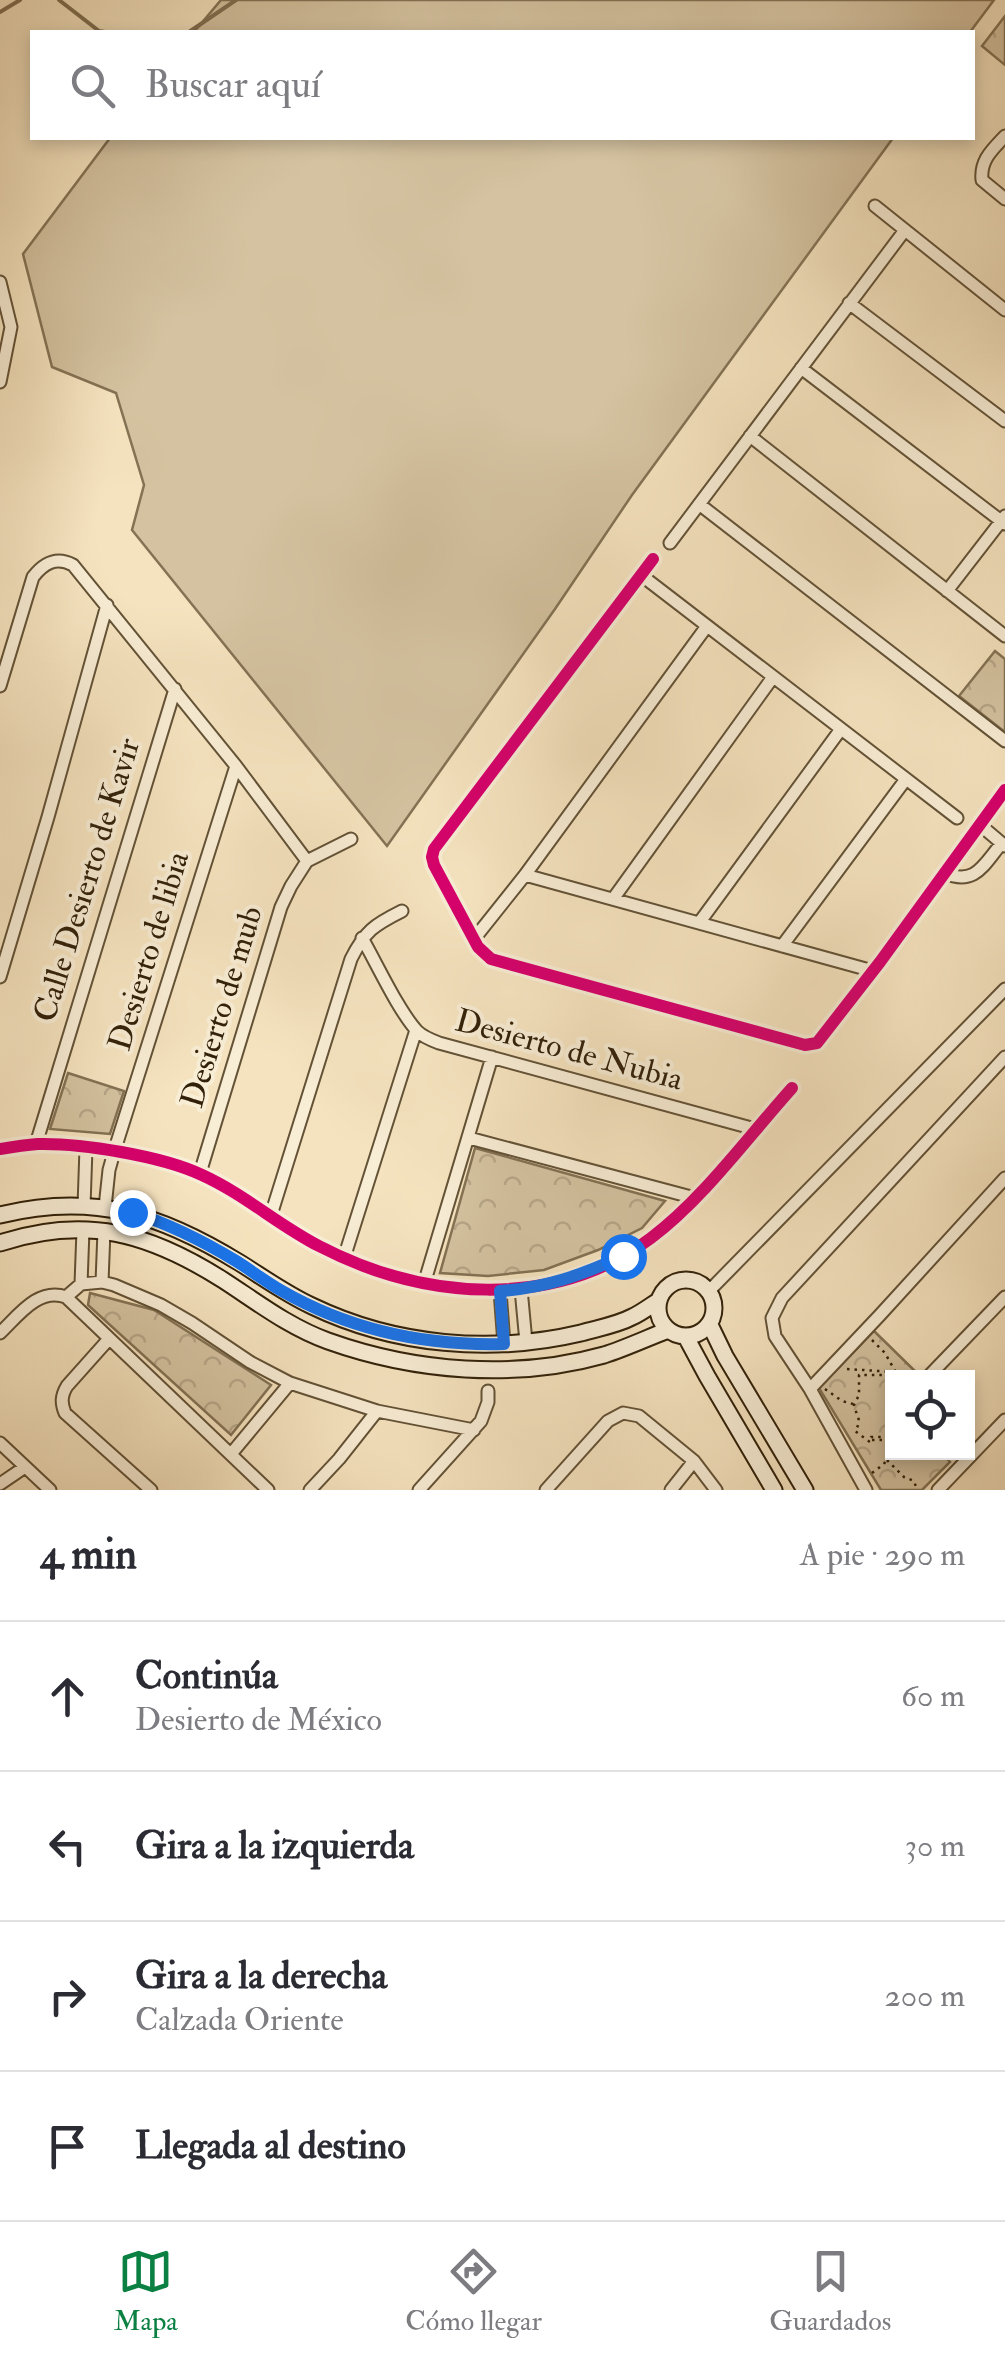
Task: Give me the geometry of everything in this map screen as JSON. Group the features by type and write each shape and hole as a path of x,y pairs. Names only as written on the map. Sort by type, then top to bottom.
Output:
{"street":[{"path":"1005,136 984,159 982,180 1005,199"},
{"path":"874,206 1005,310"},
{"path":"670,543 904,230"},
{"path":"0,282 12,327 0,382"},
{"path":"849,304 1005,421"},
{"path":"800,368 1004,520 948,591"},
{"path":"750,436 1005,636"},
{"path":"698,504 1005,740"},
{"path":"653,559 434,849 434,865 474,940 491,959 805,1045 817,1043 1005,790"},
{"path":"0,686 33,577 46,564 64,560 108,605 307,860 351,840"},
{"path":"641,575 957,818"},
{"path":"0,977 108,605"},
{"path":"474,940 707,626"},
{"path":"613,900 774,677"},
{"name":"Calle Desierto de Kavir","path":"36,1144 174,689"},
{"path":"698,923 840,728"},
{"name":"Desierto de libia","path":"104,1207 114,1152 236,766"},
{"path":"782,946 906,779"},
{"path":"992,807 1005,818"},
{"path":"944,873 968,879 1003,844 979,824"},
{"name":"Desierto de mub","path":"200,1174 281,908 307,860"},
{"path":"525,875 873,971"},
{"path":"271,1215 351,959 371,927 402,911"},
{"name":"Desierto de Nubia","path":"362,938 416,1030 426,1038 755,1130"},
{"path":"709,1291 1005,989"},
{"path":"344,1258 416,1030"},
{"path":"424,1284 492,1057"},
{"path":"866,1490 813,1386 774,1336 772,1318 776,1307 1005,1057"},
{"path":"0,1149 36,1144 166,1162 200,1174 344,1258 424,1284 500,1291 544,1286 571,1278 623,1256 651,1238 695,1198 792,1088"},
{"path":"469,1138 695,1198"},
{"path":"82,1284 86,1148"},
{"path":"813,1386 1005,1178"},
{"path":"0,1216 38,1208 84,1206 104,1207 164,1223 315,1308 356,1325 449,1344 526,1342 604,1327 632,1318 658,1301 668,1286 685,1279 702,1284 715,1308 710,1325 686,1336 668,1330 659,1317 658,1301"},
{"path":"102,1282 104,1207"},
{"path":"0,1243 43,1232 124,1234 174,1252 269,1311 326,1340 410,1363 447,1368 490,1370 562,1364 606,1354 668,1330"},
{"path":"66,1296 82,1284 102,1282 160,1305 290,1383 377,1411 474,1430"},
{"path":"521,1289 526,1342"},
{"path":"500,1291 504,1344"},
{"path":"0,1333 39,1297 66,1296 268,1490"},
{"path":"935,1370 1005,1297"},
{"path":"710,1325 800,1488"},
{"path":"686,1336 774,1490"},
{"path":"108,1340 67,1386 62,1400 66,1413 151,1490"},
{"path":"447,1368 449,1344"},
{"path":"230,1454 290,1383"},
{"path":"419,1490 486,1413 488,1391"},
{"path":"310,1490 377,1411"},
{"path":"546,1490 608,1421 623,1413 639,1416 694,1461 716,1490"},
{"path":"975,1447 1005,1420"},
{"path":"0,1444 50,1490"},
{"path":"938,1490 962,1460"},
{"path":"671,1490 694,1461"},
{"path":"0,1484 25,1467"}],"path":[{"path":"870,1338 895,1370"},
{"path":"841,1368 885,1374"},
{"path":"854,1404 860,1395 860,1375 885,1375"},
{"path":"813,1386 854,1404 860,1416 855,1431 870,1442 885,1440"},
{"path":"870,1440 885,1437"},
{"path":"869,1474 886,1460"},
{"path":"887,1460 914,1481 917,1490"}],"green space":[{"path":"221,0 994,0 972,30 196,30"},
{"path":"1005,16 1005,65 982,46"},
{"path":"108,140 892,140 632,495 387,846 132,530 144,485 116,393 52,367 23,254"},
{"path":"995,651 1005,659 1005,732 959,696"},
{"path":"68,1073 124,1091 110,1134 50,1129"},
{"path":"475,1148 665,1201 642,1228 544,1270 488,1276 440,1273"},
{"path":"90,1293 154,1310 271,1385 231,1435 88,1305"},
{"path":"874,1331 914,1370 885,1370 885,1460 950,1462 922,1490 881,1490 819,1388"}],"waterway":[{"path":"0,12 20,0"},
{"path":"59,0 98,30"},
{"path":"192,30 236,0"}],"cycle path":[{"path":"653,559 434,849 434,865 478,947 491,959 805,1045 817,1043 1005,790"},
{"path":"0,1149 38,1144 76,1146 166,1162 217,1183 304,1238 359,1264 401,1278 444,1286 487,1290 530,1287 572,1278 613,1262 651,1238 707,1186 792,1088"}],"route":[{"path":"132,1212 200,1240 315,1308 356,1325 449,1344 504,1344 500,1291 544,1286 623,1256"}]}
